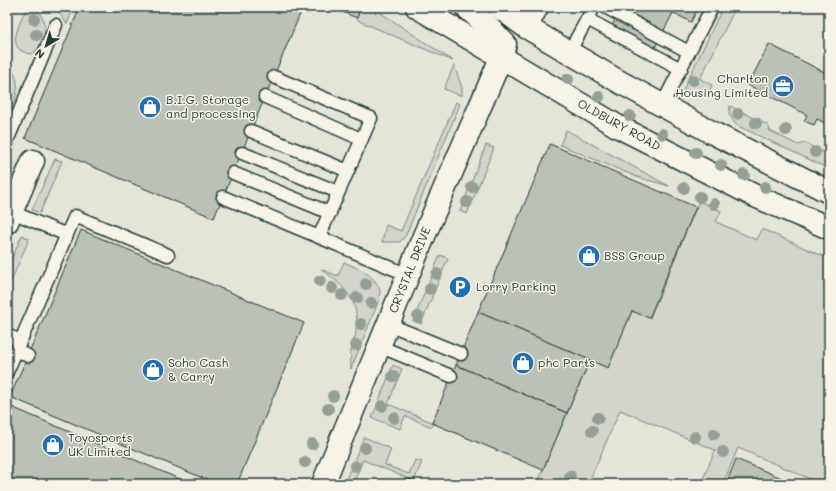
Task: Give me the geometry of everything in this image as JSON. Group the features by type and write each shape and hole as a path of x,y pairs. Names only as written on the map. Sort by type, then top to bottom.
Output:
{"main road":[{"name":"OLDBURY ROAD","path":"417,7 617,126 755,196 829,228"},
{"path":"466,7 488,26 505,44 501,58"},
{"path":"499,7 526,27 662,105 711,132 829,192"},
{"path":"526,27 537,7"},
{"name":"CRYSTAL DRIVE","path":"324,484 408,275 501,58"},
{"path":"9,217 33,161"}],"lane":[{"path":"569,52 594,7"},
{"path":"605,7 689,52"},
{"path":"662,105 712,7"},
{"path":"587,19 681,69"},
{"path":"7,141 56,24"},
{"path":"274,77 371,118 319,237"},
{"path":"265,97 361,139"},
{"path":"251,131 348,171"},
{"path":"242,153 338,192"},
{"path":"233,173 330,213"},
{"path":"223,197 408,275"},
{"path":"7,372 18,346 33,328 67,242 75,216 168,255"},
{"path":"9,217 67,242"},
{"path":"388,324 461,354"},
{"path":"7,335 28,356"},
{"path":"379,346 451,376"}],"shaded area":[{"path":"7,7 829,7 829,215 765,187 744,175 696,153 662,134 621,122 829,220 829,484 7,484"},
{"path":"74,7 67,24 56,8"},
{"path":"361,7 372,7 453,61 359,21 357,18"},
{"path":"723,7 736,7 700,79 712,85 708,94 683,90"},
{"path":"31,8 36,10 42,17 45,33 42,45 38,50 31,54 20,50 17,47 16,33 25,12"},
{"path":"454,65 462,88 462,96 444,89"},
{"path":"10,68 17,80 17,87 15,100 7,119 7,70"},
{"path":"456,102 460,104 406,235 400,242 382,242 386,225 401,231"},
{"path":"730,106 768,125 770,131 798,145 805,143 829,155 829,169 736,125 729,114"},
{"path":"566,130 669,186 637,177 560,145"},
{"path":"486,145 494,148 467,214 460,211"},
{"path":"55,159 62,161 40,213 32,210"},
{"path":"699,201 721,211 716,222 757,240 762,229 829,259 829,484 822,484 738,448 723,484 701,484 715,450 620,410 588,484 537,484 590,360 608,368 632,311 650,318"},
{"path":"22,235 29,239 7,291 7,269"},
{"path":"440,255 448,258 421,324 413,321"},
{"path":"344,262 370,276 378,285 380,291 379,300 351,369 351,351 356,333 357,319 353,302 337,281 321,269 338,276"},
{"path":"393,365 402,369 388,404 434,423 432,427 405,416 400,429 372,418"},
{"path":"364,437 391,449 385,465 409,474 415,460 422,462 414,481 363,460 353,484 344,484"}],"building":[{"name":"B.I.G. Storage and processing","path":"80,7 303,7 214,218 25,138"},
{"path":"330,7 361,7 357,18"},
{"path":"622,7 662,7 673,13 649,59 606,37"},
{"path":"662,7 697,7 698,8 691,22"},
{"path":"769,44 824,72 828,64 829,65 829,125 817,119 814,125 804,121 807,115 748,85"},
{"name":"BSS Group","path":"550,144 696,207 649,318 632,311 608,368 478,312"},
{"name":"Soho Cash & Carry","path":"81,230 304,323 237,484 217,484 10,397"},
{"name":"phc Parts","path":"478,312 590,360 567,413 456,365"},
{"path":"456,365 567,413 543,470 432,423"},
{"name":"Toyosports UK Limited","path":"7,405 191,484 7,484"},
{"path":"736,459 796,484 726,484"},
{"path":"409,479 414,481 421,484 407,484"}],"place":[{"name":"Charlton Housing Limited","path":"783,86"},
{"name":"B.I.G. Storage and processing","path":"150,107"},
{"name":"BSS Group","path":"589,256"},
{"name":"Lorry Parking","path":"460,287"},
{"name":"phc Parts","path":"523,363"},
{"name":"Soho Cash & Carry","path":"153,370"},
{"name":"Toyosports UK Limited","path":"53,445"}]}
